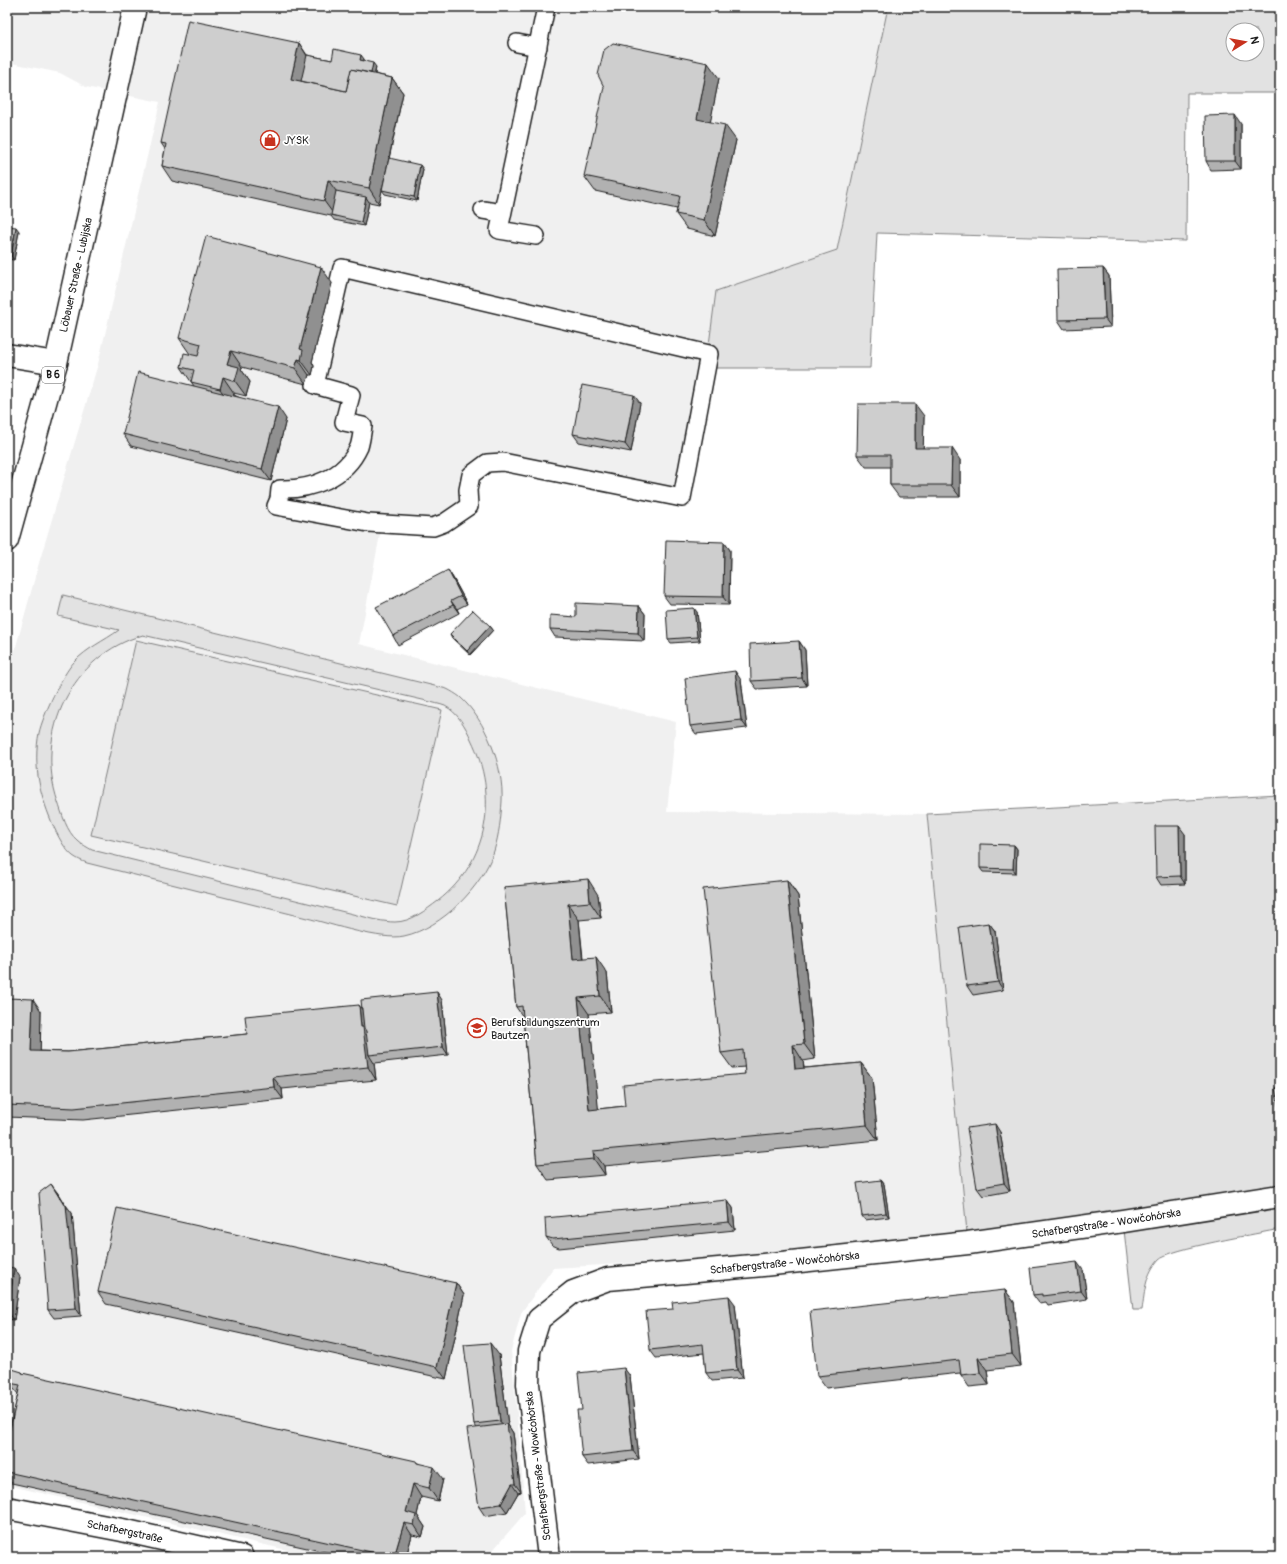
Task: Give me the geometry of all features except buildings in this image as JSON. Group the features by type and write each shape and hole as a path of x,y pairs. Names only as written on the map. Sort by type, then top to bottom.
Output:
{"street":[{"name":"Löbauer Straße - Lubijska","path":"7,540 56,363 134,7"},
{"path":"7,355 56,363"},
{"name":"Schafbergstraße - Wowčohórska","path":"548,1557 528,1384 529,1351 539,1319 572,1292 608,1279 771,1264 968,1243 1123,1221 1280,1196"},
{"name":"Schafbergstraße","path":"7,1508 122,1530 242,1557"}],"lane":[{"path":"536,236 499,230 546,7"},
{"path":"517,43 538,47"},
{"path":"483,210 502,213"},
{"path":"342,268 709,354 682,498 504,462 487,463 471,475 468,490 469,506 444,523 433,527 368,523 276,506 279,499 280,489 315,485 332,477 348,464 359,447 363,426 344,422 351,395 315,385 342,268"}],"shaded area":[{"name":"Berufsbildungszentrum Bautzen","path":"7,7 888,7 837,250 716,291 709,354 682,498 504,462 471,475 469,506 444,523 382,524 359,644 676,722 667,812 927,814 968,1243 553,1268 521,1313 511,1351 525,1513 487,1557 317,1557 7,1485 7,679 39,563 98,364 160,102 86,87 60,73 7,62"},
{"path":"888,7 1280,7 1280,93 1187,93 1186,241 877,233 870,368 706,368 716,291 837,250"},
{"path":"63,595 447,689 454,693 460,697 478,718 492,745 500,774 502,801 500,820 494,851 488,865 470,892 446,915 418,932 394,937 356,931 80,860 67,850 62,842 56,832 43,800 37,770 39,733 44,716 69,668 84,653 119,630 58,616","holes":["143,635 443,705 449,709 461,720 467,730 480,761 485,783 486,805 484,826 478,847 469,867 455,885 438,901 418,915 407,920 395,922 377,920 92,850 73,837 65,822 58,802 52,776 51,750 56,724 65,700 79,678 96,660 118,645"]},
{"path":"136,640 442,710 397,906 91,835"},
{"path":"1280,795 1280,1196 968,1243 927,814"},
{"path":"1280,1204 1280,1229 1196,1246 1166,1255 1159,1259 1148,1277 1142,1310 1133,1310 1124,1230"}],"place":[{"name":"JYSK","path":"270,140"},
{"name":"Berufsbildungszentrum Bautzen","path":"477,1028"}]}
